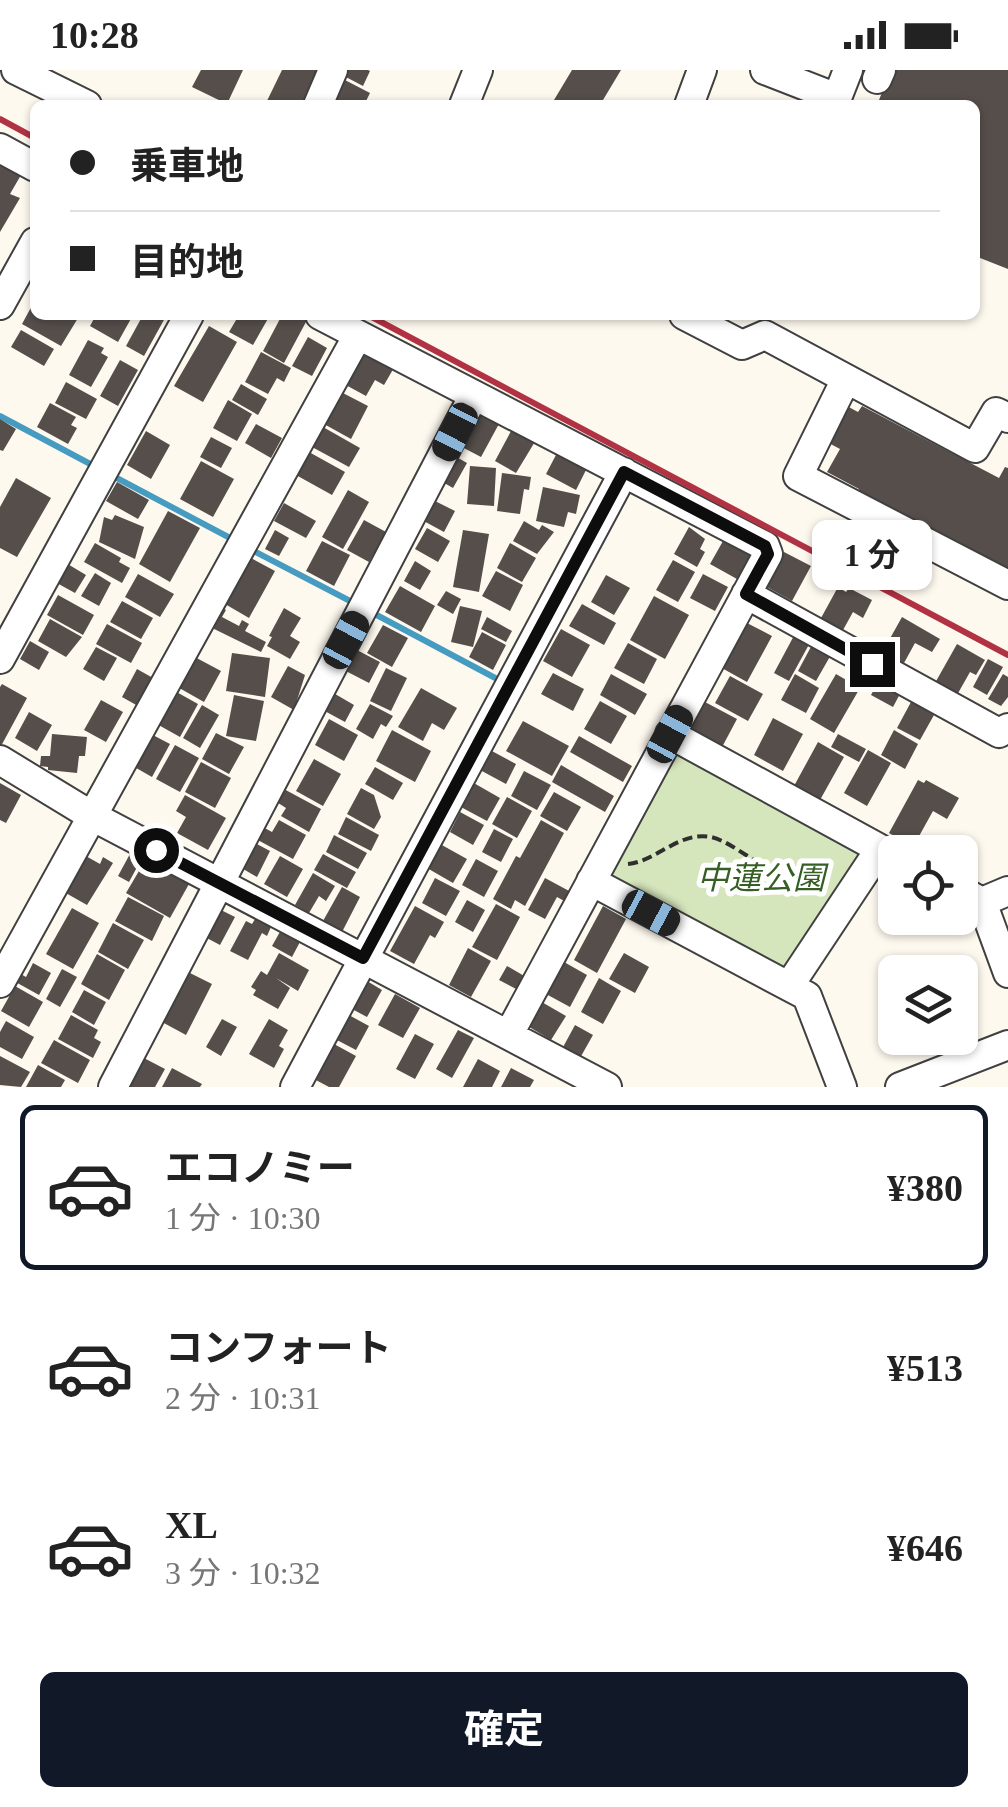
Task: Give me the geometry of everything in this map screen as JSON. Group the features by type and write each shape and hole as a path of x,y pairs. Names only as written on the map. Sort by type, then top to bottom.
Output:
{"street":[{"path":"320,100 333,70"},
{"path":"466,100 478,70"},
{"path":"691,100 702,70"},
{"path":"765,70 837,98 848,70"},
{"path":"32,74 78,100"},
{"path":"0,148 30,164"},
{"path":"0,305 30,251"},
{"path":"0,659 187,320"},
{"path":"330,320 765,546 768,554 508,1034"},
{"path":"694,320 742,345 765,335 975,448 996,412 1008,418"},
{"path":"0,982 358,335"},
{"path":"846,379 798,476 1008,586"},
{"path":"114,1087 473,397"},
{"path":"295,1087 624,472"},
{"path":"746,594 999,733 1008,728"},
{"path":"670,734 878,848"},
{"path":"0,760 92,816 608,1087"},
{"path":"789,986 878,865"},
{"path":"591,881 808,996 842,1087"},
{"path":"983,894 1008,973"},
{"path":"900,1087 1008,1045"}],"path":[{"path":"607,852 631,866 680,839 712,837 754,860"}],"green space":[{"name":"中蓮公園","path":"680,754 862,851 863,858 792,965 778,970 613,880 609,870 671,756"}],"building":[{"path":"201,70 243,70 229,100 219,100 192,87"},
{"path":"282,70 320,70 305,100 267,100"},
{"path":"348,70 370,71 363,86 344,76"},
{"path":"572,70 621,70 603,100 554,100"},
{"path":"891,70 1008,70 1008,269 980,258 980,100 879,100"},
{"path":"343,79 370,93 366,100 332,100"},
{"path":"0,166 11,167 21,175 10,194 20,198 0,232"},
{"path":"30,309 30,320 77,320 61,346 22,324"},
{"path":"93,320 130,320 118,342 90,326"},
{"path":"140,320 164,320 144,356 126,346"},
{"path":"236,320 267,320 253,345 229,332"},
{"path":"279,320 307,320 284,363 263,351"},
{"path":"209,326 237,342 203,402 174,386"},
{"path":"21,330 54,349 44,366 11,347"},
{"path":"308,337 327,348 312,376 292,366"},
{"path":"88,340 104,348 101,353 108,357 91,387 69,375"},
{"path":"364,348 395,366 384,385 375,380 366,396 344,384"},
{"path":"261,352 291,368 284,382 277,378 268,394 245,382"},
{"path":"120,360 138,370 118,406 100,396"},
{"path":"66,382 97,399 86,419 55,403"},
{"path":"241,384 267,399 258,415 232,400"},
{"path":"341,392 368,406 351,439 324,424"},
{"path":"228,400 252,414 237,441 213,428"},
{"path":"50,403 76,417 71,425 77,428 68,444 37,427"},
{"path":"845,405 858,412 862,406 999,478 1008,468 1008,577 855,496 859,489 827,472 840,449 825,441"},
{"path":"479,410 500,422 481,457 460,446"},
{"path":"0,419 16,429 3,451 0,450"},
{"path":"256,424 282,438 271,458 245,443"},
{"path":"323,427 360,448 349,467 312,447"},
{"path":"146,431 170,445 151,479 127,465"},
{"path":"511,431 536,440 516,473 495,461"},
{"path":"211,437 232,448 221,468 200,457"},
{"path":"309,452 345,472 332,495 296,475"},
{"path":"557,453 587,468 576,490 546,474"},
{"path":"453,455 467,463 453,488 439,480"},
{"path":"201,461 234,479 213,517 180,499"},
{"path":"470,466 496,468 494,506 467,504"},
{"path":"502,473 531,477 529,490 524,489 520,514 497,511"},
{"path":"16,478 51,498 17,557 0,548 0,507"},
{"path":"117,482 149,500 138,519 106,501"},
{"path":"543,487 580,495 576,514 568,512 564,527 536,521"},
{"path":"348,490 369,502 343,549 322,537"},
{"path":"431,499 455,511 444,532 420,519"},
{"path":"284,503 316,521 306,538 274,521"},
{"path":"168,511 200,528 170,582 139,564"},
{"path":"115,515 144,527 135,559 99,542 104,517 112,520"},
{"path":"364,520 386,532 369,562 347,550"},
{"path":"524,521 539,530 542,525 554,532 537,554 513,541"},
{"path":"689,527 705,539 700,549 705,552 697,567 674,554"},
{"path":"427,528 450,541 438,562 415,549"},
{"path":"275,530 289,538 279,556 265,549"},
{"path":"463,530 489,534 479,592 453,587"},
{"path":"727,534 754,549 737,579 710,564"},
{"path":"322,541 350,555 334,586 306,571"},
{"path":"95,543 130,568 122,583 84,562"},
{"path":"510,543 536,558 522,582 497,568"},
{"path":"784,552 811,566 792,601 765,586"},
{"path":"251,558 275,571 249,618 225,604"},
{"path":"673,560 695,572 678,602 656,590"},
{"path":"415,561 431,571 420,590 404,581"},
{"path":"66,563 86,575 75,593 55,582"},
{"path":"496,571 523,585 510,611 482,596"},
{"path":"95,573 111,583 99,606 81,596"},
{"path":"138,574 174,594 160,617 125,597"},
{"path":"703,574 728,587 715,611 690,598"},
{"path":"606,575 630,588 614,615 591,602"},
{"path":"400,586 435,606 421,632 385,612"},
{"path":"838,587 872,600 863,618 853,612 843,630 821,618"},
{"path":"446,591 461,599 453,614 437,605"},
{"path":"58,595 94,615 83,635 47,615"},
{"path":"654,596 689,615 665,659 630,640"},
{"path":"122,601 153,618 141,639 110,622"},
{"path":"582,604 616,623 604,645 569,626"},
{"path":"217,605 226,610 222,617 239,626 242,620 249,624 245,631 266,642 261,652 206,625"},
{"path":"460,606 482,611 473,647 451,642"},
{"path":"284,608 301,618 290,636 300,642 290,659 267,646"},
{"path":"487,617 512,631 506,642 481,629"},
{"path":"902,617 940,639 932,652 915,643 904,663 883,651"},
{"path":"50,619 82,637 66,657 38,641"},
{"path":"745,622 772,636 747,682 720,667"},
{"path":"107,624 142,643 131,663 96,644"},
{"path":"383,625 408,638 392,667 367,653"},
{"path":"561,629 590,645 572,677 543,661"},
{"path":"797,630 812,639 789,681 774,673"},
{"path":"482,632 506,645 493,670 469,657"},
{"path":"30,641 49,652 39,670 20,659"},
{"path":"628,643 657,659 644,684 614,668"},
{"path":"813,643 832,653 816,681 798,671"},
{"path":"957,644 985,660 976,675 970,672 957,695 935,683"},
{"path":"96,647 117,658 104,681 83,669"},
{"path":"353,648 380,662 369,683 342,669"},
{"path":"232,653 270,658 265,697 226,691"},
{"path":"191,655 221,671 204,702 174,685"},
{"path":"988,659 1003,667 987,695 973,687"},
{"path":"288,666 305,675 294,710 271,697"},
{"path":"386,668 407,678 391,711 370,701"},
{"path":"137,669 153,678 138,706 122,697"},
{"path":"553,673 584,689 573,711 541,694"},
{"path":"611,674 647,694 635,715 600,695"},
{"path":"795,674 819,688 806,713 781,700"},
{"path":"836,674 860,688 834,733 810,719"},
{"path":"1003,674 1008,677 1008,697 1001,706 988,699"},
{"path":"730,676 763,694 748,721 715,703"},
{"path":"879,680 901,692 893,707 871,695"},
{"path":"2,684 27,698 0,748 0,687"},
{"path":"421,688 457,708 444,730 432,723 423,741 398,727"},
{"path":"173,690 198,704 180,737 155,723"},
{"path":"330,691 354,705 345,722 321,709"},
{"path":"234,695 264,701 256,741 226,736"},
{"path":"101,700 123,712 106,742 84,730"},
{"path":"600,701 627,716 611,744 584,729"},
{"path":"705,702 737,719 721,749 689,732"},
{"path":"911,702 934,715 920,740 897,728"},
{"path":"370,704 393,716 386,727 381,724 373,739 356,729"},
{"path":"202,705 219,715 200,748 183,738"},
{"path":"29,712 52,725 37,751 15,738"},
{"path":"773,718 803,734 783,771 754,755"},
{"path":"329,719 358,735 344,761 315,745"},
{"path":"523,721 569,746 552,776 506,751"},
{"path":"392,730 431,751 415,782 376,761"},
{"path":"894,730 918,744 905,769 881,755"},
{"path":"149,733 170,744 152,777 131,765"},
{"path":"216,733 244,747 229,774 202,759"},
{"path":"52,734 87,737 85,756 79,756 77,773 40,766 41,756 50,756"},
{"path":"838,734 866,749 859,762 831,747"},
{"path":"579,736 632,766 623,782 570,752"},
{"path":"818,742 844,757 820,800 794,786"},
{"path":"175,745 199,758 180,792 156,779"},
{"path":"490,750 516,764 506,784 480,770"},
{"path":"868,750 891,763 867,806 844,793"},
{"path":"314,759 341,774 323,806 296,791"},
{"path":"201,762 231,778 215,808 185,792"},
{"path":"561,765 614,796 605,812 552,782"},
{"path":"375,767 403,783 393,800 365,784"},
{"path":"524,771 551,785 537,810 511,796"},
{"path":"918,780 926,780 959,798 947,819 933,811 920,835 889,833"},
{"path":"472,782 500,798 487,821 459,806"},
{"path":"0,783 21,795 6,823 0,820"},
{"path":"282,788 321,809 309,832 281,816 286,808 275,801"},
{"path":"361,788 374,795 381,817 374,829 347,814"},
{"path":"554,792 581,807 567,831 540,816"},
{"path":"185,795 226,818 208,850 177,833 186,817 176,811"},
{"path":"507,797 532,811 517,838 492,824"},
{"path":"460,812 484,825 473,845 450,832"},
{"path":"346,817 379,835 371,851 338,834"},
{"path":"279,820 306,835 293,859 254,838 261,826 272,832"},
{"path":"541,820 564,833 525,906 515,900 511,909 493,899"},
{"path":"494,829 513,839 501,862 482,852"},
{"path":"334,835 367,853 358,869 326,852"},
{"path":"251,841 270,851 257,877 238,866"},
{"path":"440,844 467,859 453,883 427,868"},
{"path":"131,852 142,858 129,882 118,876"},
{"path":"323,854 356,872 347,888 314,870"},
{"path":"84,855 100,864 103,857 113,863 87,905 64,892"},
{"path":"280,856 303,869 287,897 264,884"},
{"path":"146,859 189,884 170,918 126,893"},
{"path":"476,859 498,871 484,897 462,885"},
{"path":"313,873 335,886 326,901 319,896 309,913 295,905"},
{"path":"435,878 460,891 446,916 422,903"},
{"path":"545,878 571,892 566,902 557,897 545,919 528,910"},
{"path":"342,887 360,897 342,932 323,921"},
{"path":"128,897 164,916 152,941 115,921"},
{"path":"467,900 485,910 473,932 455,922"},
{"path":"496,904 520,917 497,960 472,947"},
{"path":"415,906 444,922 435,938 430,935 414,964 390,951"},
{"path":"603,906 626,919 597,973 574,960"},
{"path":"72,908 99,923 73,969 46,954"},
{"path":"217,908 235,917 220,945 203,936"},
{"path":"255,919 271,927 267,936 262,933 248,960 230,951 246,921 252,924"},
{"path":"113,923 144,940 128,969 98,952"},
{"path":"281,930 301,940 292,957 272,946"},
{"path":"468,948 491,961 471,997 449,985"},
{"path":"279,953 309,970 298,991 276,978 290,988 278,1009 253,995 256,990 251,987 261,971 267,975"},
{"path":"624,953 649,967 635,993 609,979"},
{"path":"97,954 125,970 109,1000 81,984"},
{"path":"564,962 587,975 570,1007 546,994"},
{"path":"33,963 51,973 39,995 12,980 17,972 26,977"},
{"path":"507,966 526,977 518,990 499,980"},
{"path":"62,969 77,977 60,1007 46,999"},
{"path":"188,972 212,984 186,1035 162,1022"},
{"path":"599,978 621,991 603,1024 581,1012"},
{"path":"367,981 382,990 367,1017 352,1009"},
{"path":"15,986 43,1002 29,1027 1,1011"},
{"path":"84,990 106,1002 94,1025 72,1012"},
{"path":"395,994 420,1008 403,1038 378,1025"},
{"path":"540,1001 566,1016 551,1040 526,1025"},
{"path":"347,1014 369,1026 356,1050 335,1039"},
{"path":"71,1015 98,1030 94,1038 101,1042 93,1058 58,1039"},
{"path":"222,1019 237,1027 221,1056 206,1047"},
{"path":"269,1019 288,1030 274,1068 249,1054"},
{"path":"6,1021 34,1037 22,1059 0,1047 0,1032"},
{"path":"575,1025 593,1035 580,1058 562,1049"},
{"path":"458,1030 474,1038 452,1078 436,1069"},
{"path":"415,1034 434,1044 415,1079 396,1069"},
{"path":"54,1040 90,1060 78,1083 41,1063"},
{"path":"334,1044 356,1056 339,1087 329,1087 314,1079"},
{"path":"0,1056 30,1072 21,1087 0,1085"},
{"path":"142,1057 165,1069 155,1087 126,1087"},
{"path":"478,1059 500,1071 492,1087 463,1087"},
{"path":"38,1065 65,1080 61,1087 26,1087"},
{"path":"172,1068 202,1084 162,1087"},
{"path":"511,1068 534,1080 530,1087 501,1087"}],"waterway":[{"path":"0,416 94,466"},
{"path":"113,476 232,539"},
{"path":"250,549 352,602"},
{"path":"371,612 499,680"}],"railway":[{"path":"0,119 30,135"},
{"path":"377,320 1008,655"}],"route":[{"path":"156,850 363,958 624,472 765,546 768,554 746,594 872,664"}]}
